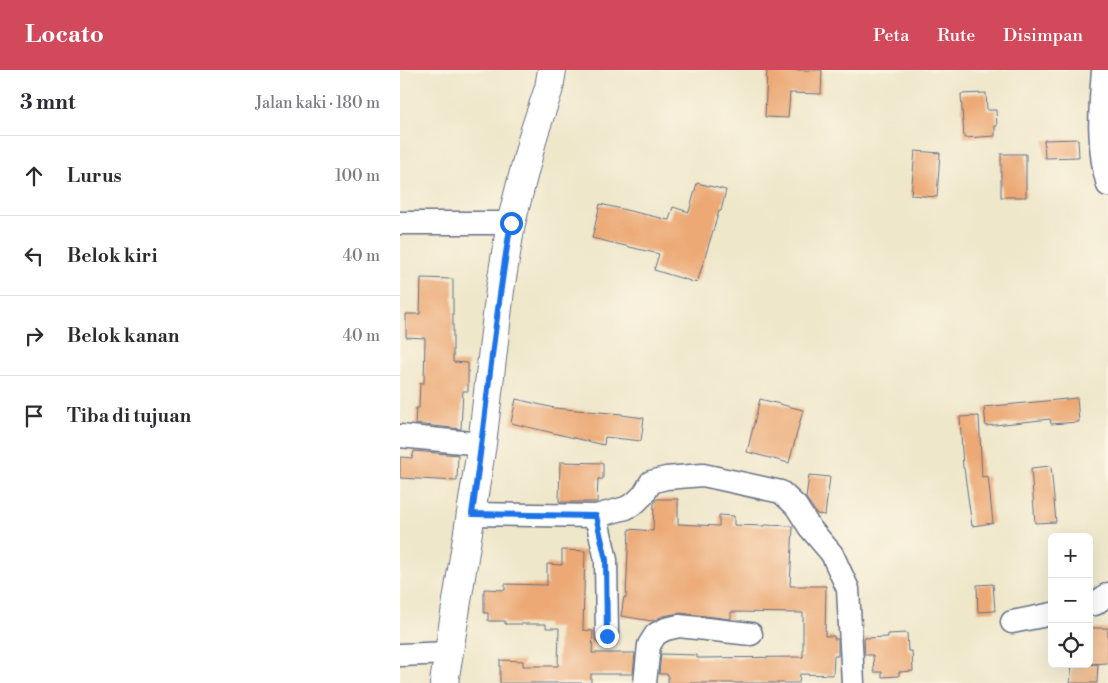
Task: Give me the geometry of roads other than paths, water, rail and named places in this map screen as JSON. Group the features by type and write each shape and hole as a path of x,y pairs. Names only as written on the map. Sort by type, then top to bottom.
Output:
{"street":[{"path":"1103,70 1100,106 1107,181"},
{"path":"444,683 472,514 500,290 511,223 534,133 551,79"},
{"path":"400,222 511,223"},
{"path":"400,436 482,444"},
{"path":"472,514 596,516 626,508 644,494 651,482 666,478 703,475 781,492 796,506 810,528 832,554 848,589 853,683"},
{"path":"596,516 606,560 607,636"},
{"path":"1093,604 1108,594"},
{"path":"1012,622 1048,615"},
{"path":"645,683 649,645 656,634 666,629 678,626 752,634"},
{"path":"400,655 449,654"}]}
